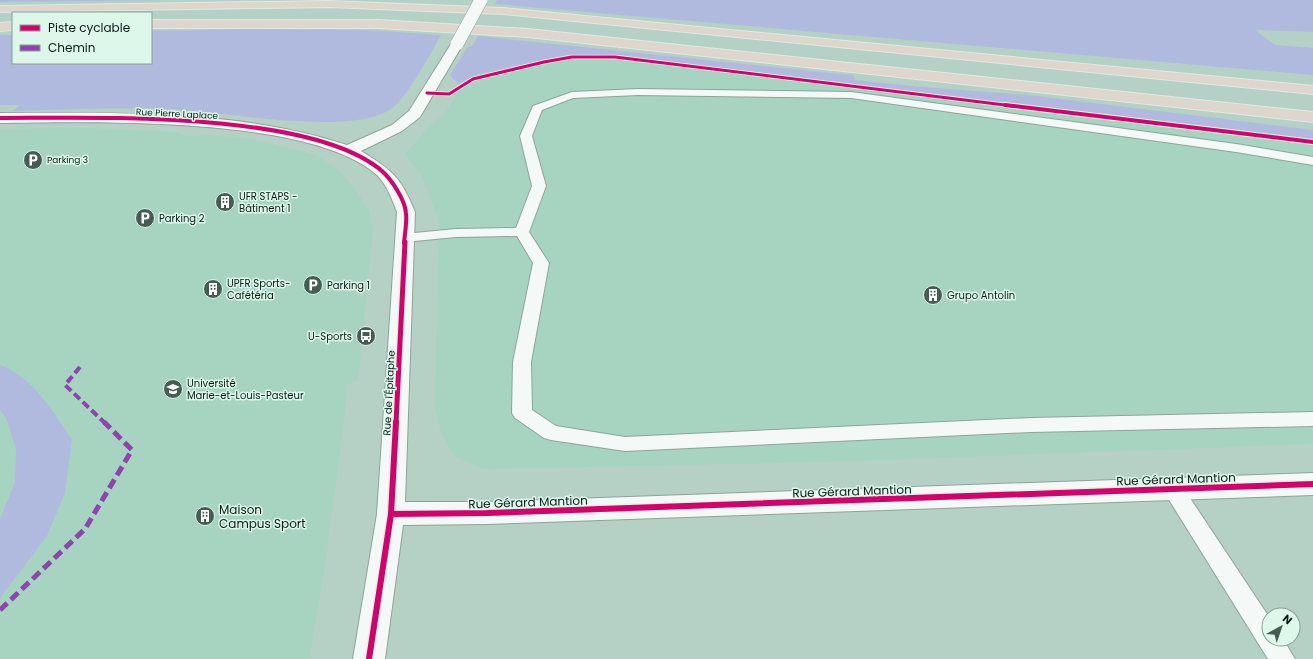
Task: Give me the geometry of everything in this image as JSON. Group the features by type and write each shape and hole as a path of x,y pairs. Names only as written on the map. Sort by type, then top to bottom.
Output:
{"highway":[{"path":"0,9 321,4 460,9 570,16 1313,90"},
{"path":"152,24 379,24 521,33 1313,117"},
{"path":"0,27 12,26"},
{"path":"1179,76 1313,84"},
{"path":"1191,104 1313,121"}],"street":[{"path":"350,150 397,128 415,114 481,0"},
{"name":"Rue Pierre Laplace","path":"0,118 77,118 204,123 305,136 350,150"},
{"name":"Rue de l'Épitaphe","path":"350,150 381,170 396,186 406,212 391,514 369,659"},
{"name":"Rue Gérard Mantion","path":"391,514 487,513 1313,484"}],"lane":[{"path":"522,232 539,186 526,136 537,108 572,96 638,92 851,95 1236,148 1313,161"},
{"path":"404,238 456,233 522,232"},
{"path":"522,232 541,263 522,362 522,413 551,433 624,444 1031,426 1313,419"},
{"path":"1173,489 1261,626"},
{"path":"1274,647 1282,659"}],"shaded area":[{"path":"0,0 166,0 0,2"},
{"path":"497,0 1313,0 1313,32 1255,30 1275,45 1313,48 1313,75 495,4"},
{"path":"241,29 367,30 441,35 410,88 395,106 388,111 368,118 342,122 313,122 149,108 13,111 20,105 0,105 0,35 12,35 12,64 152,64 152,31"},
{"path":"478,36 851,75 854,76 855,80 1028,95 1313,130 1313,140 619,55 566,55 479,74 458,84 450,75 467,48 473,45"},
{"path":"592,58 639,61 1313,144 1313,444 829,462 484,469 455,457 441,433 435,408 439,221 422,176 405,154 430,126 446,112 460,89 516,68 562,60"},
{"name":"Université Marie-et-Louis-Pasteur","path":"87,128 180,132 180,135 195,137 203,135 248,138 317,155 339,171 355,189 369,211 373,230 358,381 348,384 346,395 345,414 324,572 309,659 0,659 0,129"},
{"path":"0,365 12,370 32,386 49,406 72,439 65,493 47,536 0,598 0,519 15,482 16,449 6,418 0,410"}],"marked path":[{"path":"0,610 85,529 132,450 65,385 80,367"}],"cycle path":[{"path":"427,93 449,94 473,79 544,62 572,57 615,57 1313,142"},
{"path":"0,118 142,119 200,122 257,128 309,138 352,152 382,171 393,185 406,212 391,514 369,659"},
{"path":"391,514 487,513 1313,484"}],"place":[{"name":"Parking 3","path":"33,160"},
{"name":"UFR STAPS - Bâtiment 1","path":"225,202"},
{"name":"Parking 2","path":"145,218"},
{"name":"Parking 1","path":"313,285"},
{"name":"UPFR Sports- Cafétéria","path":"213,289"},
{"name":"Grupo Antolin","path":"933,295"},
{"name":"U-Sports","path":"366,336"},
{"name":"Université Marie-et-Louis-Pasteur","path":"173,389"},
{"name":"Maison Campus Sport","path":"205,516"}]}
